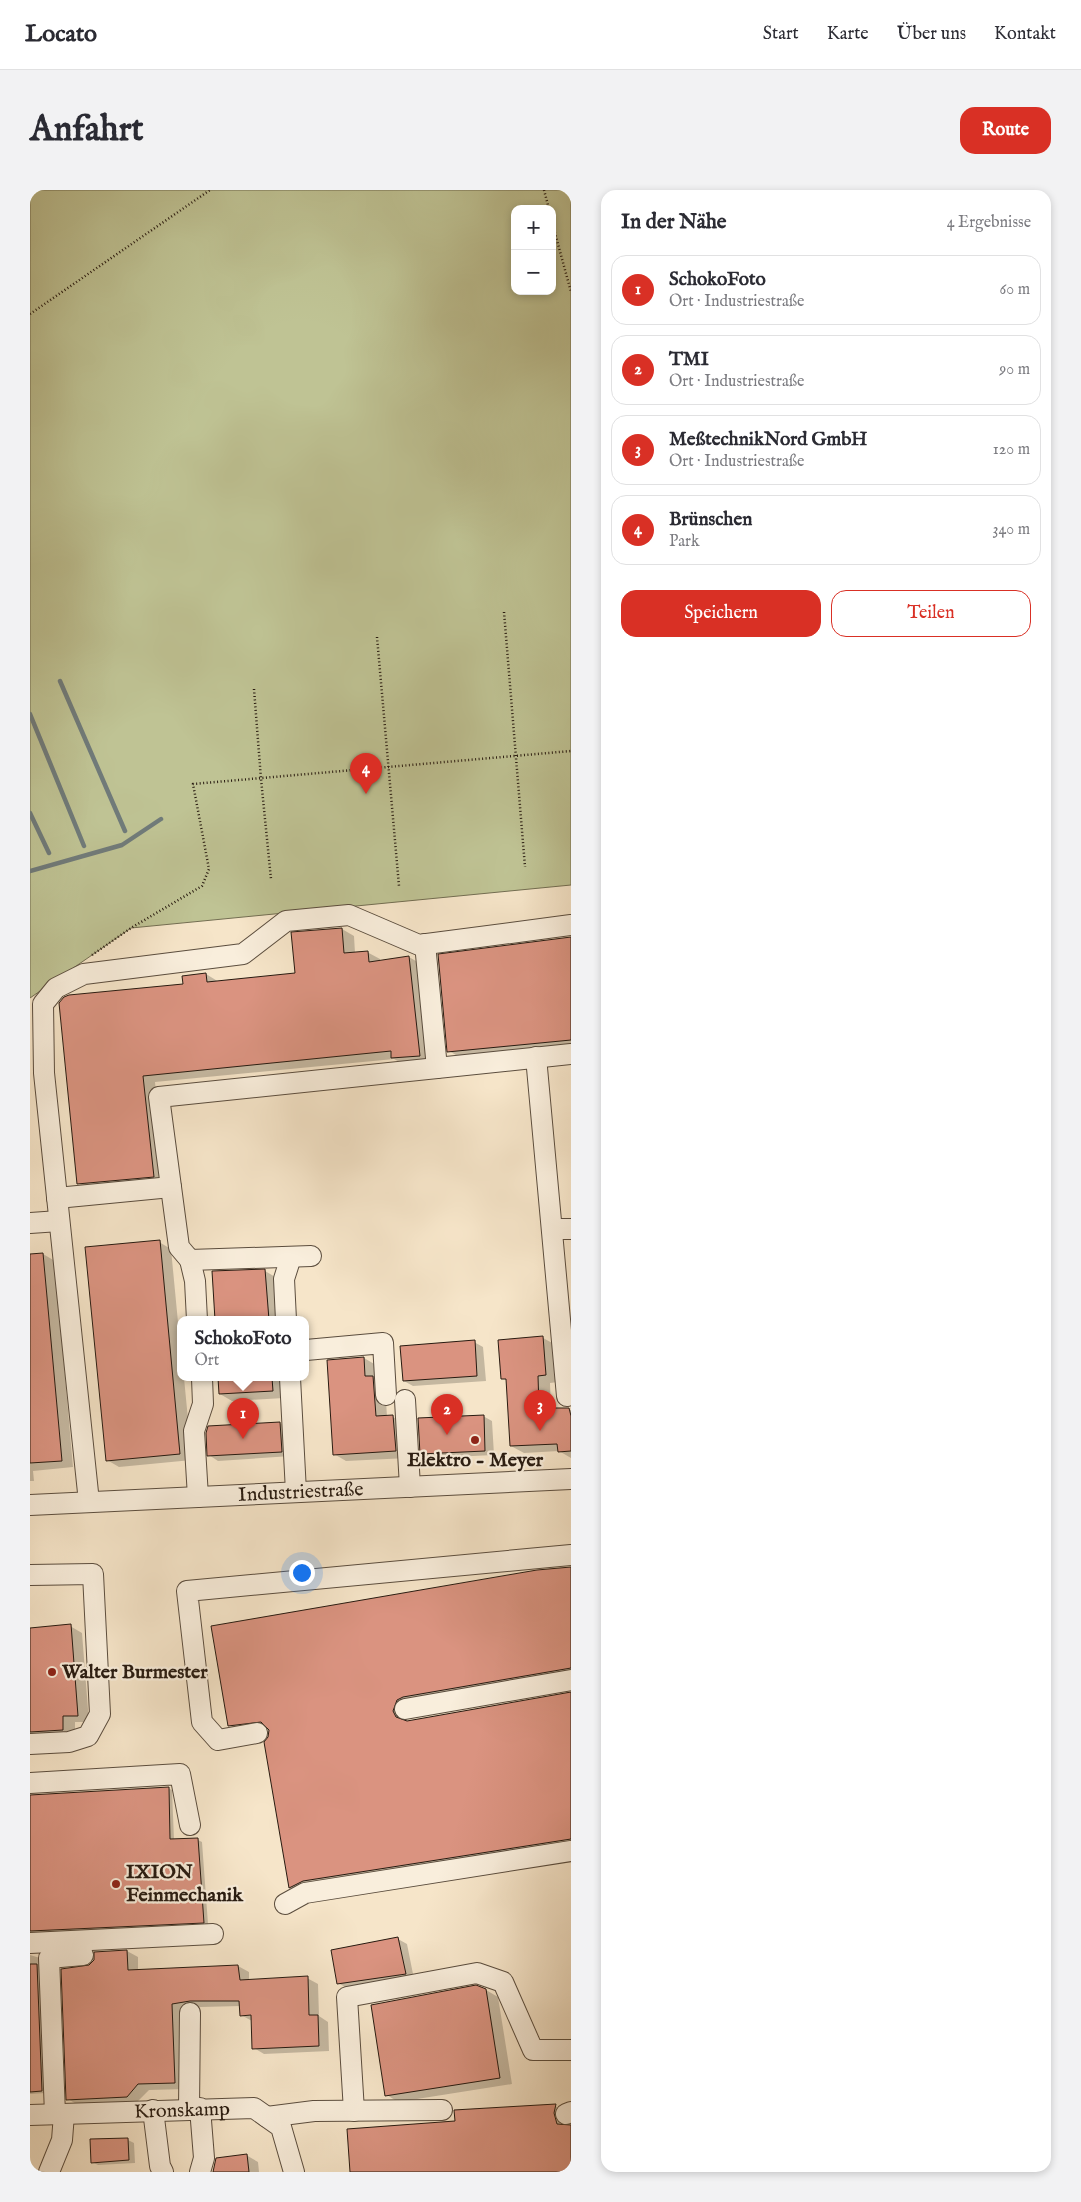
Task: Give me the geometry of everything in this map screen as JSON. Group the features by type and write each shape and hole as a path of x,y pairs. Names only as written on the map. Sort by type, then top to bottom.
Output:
{"street":[{"path":"89,1502 44,1073 42,1004 56,988 84,974 243,954 286,921 349,915 419,945 571,925"},
{"path":"425,944 437,1068"},
{"path":"198,1316 195,1280 190,1260 179,1247 159,1097 571,1054"},
{"path":"536,1057 561,1229 567,1396"},
{"path":"57,1198 171,1187"},
{"path":"30,1223 59,1221"},
{"path":"190,1260 301,1256 284,1279 286,1316"},
{"path":"309,1350 383,1343 395,1398 410,1487"},
{"path":"198,1497 194,1432 203,1404 202,1381"},
{"path":"290,1381 296,1492"},
{"name":"Industriestraße","path":"30,1505 571,1480"},
{"path":"257,1733 218,1740 202,1722 187,1591 571,1555"},
{"path":"30,1575 93,1574 100,1714 88,1736 69,1742 30,1744"},
{"path":"405,1709 571,1680"},
{"path":"30,1783 180,1774 190,1824"},
{"path":"286,1904 305,1894 571,1851"},
{"path":"30,1943 213,1934"},
{"path":"49,2172 62,2140 49,1958 83,1956"},
{"path":"354,2111 347,1997 478,1973 503,1982 533,2050 571,2050"},
{"path":"190,2013 195,2108 204,2158 200,2172"},
{"name":"Kronskamp","path":"30,2116 195,2108 254,2108 281,2127 294,2172"},
{"path":"153,2110 160,2166 163,2172"},
{"path":"267,2117 314,2111 442,2110"}],"path":[{"path":"30,314 210,190"},
{"path":"544,190 548,205"},
{"path":"556,237 571,292"},
{"path":"504,612 526,866"},
{"path":"377,637 399,886"},
{"path":"254,689 260,778 272,879"},
{"path":"90,956 131,928 202,886 209,869 193,784 516,755 571,752"}],"green space":[{"path":"30,190 571,190 571,885 131,928 30,998"}],"building":[{"path":"342,928 344,953 368,951 369,962 409,956 420,1056 391,1058 391,1051 143,1076 154,1177 77,1184 59,1003 64,997 183,984 182,976 206,973 207,982 295,973 291,932"},
{"path":"571,937 571,1040 447,1052 438,954"},
{"path":"160,1240 180,1454 106,1461 85,1247"},
{"path":"43,1253 62,1461 30,1463 30,1254"},
{"path":"265,1269 269,1316 215,1316 212,1271"},
{"path":"543,1336 546,1375 538,1376 539,1408 569,1408 571,1416 571,1451 558,1452 557,1444 510,1446 506,1379 501,1379 498,1340"},
{"path":"475,1340 477,1376 403,1381 400,1346"},
{"path":"364,1357 365,1376 373,1376 376,1416 393,1415 396,1451 333,1455 327,1360"},
{"path":"218,1381 272,1381 273,1391 219,1394"},
{"path":"484,1415 485,1451 420,1454 418,1418"},
{"path":"280,1422 282,1452 207,1456 206,1433 208,1426"},
{"path":"571,1567 571,1668 403,1697 397,1700 393,1711 396,1717 407,1721 571,1692 571,1839 303,1881 289,1888 264,1742 268,1737 269,1730 261,1722 228,1726 211,1626 537,1570"},
{"name":"Walter Burmester","path":"71,1624 78,1716 63,1716 63,1730 30,1732 30,1628"},
{"name":"IXION Feinmechanik","path":"169,1787 170,1839 198,1838 204,1923 30,1931 30,1795"},
{"path":"398,1937 406,1974 337,1984 331,1950"},
{"path":"127,1950 128,1970 238,1965 240,1980 308,1976 309,2015 318,2015 319,2046 252,2049 251,2015 240,2016 239,2001 190,2001 172,2004 175,2083 138,2084 127,2097 66,2100 61,1969 89,1965 94,1960 94,1952"},
{"path":"30,1964 37,1964 42,2091 30,2092"},
{"path":"476,1985 486,1989 500,2078 385,2096 371,2005"},
{"path":"556,2104 554,2113 557,2124 571,2125 571,2172 350,2172 347,2129 455,2121 454,2110"},
{"path":"128,2138 129,2160 91,2163 90,2139"},
{"path":"247,2154 249,2172 213,2172 216,2158"}],"waterway":[{"path":"60,681 125,831"},
{"path":"30,714 84,846"},
{"path":"30,813 49,853"},
{"path":"30,871 122,845 161,819"}],"place":[{"name":"Brünschen","path":"366,794"},
{"name":"MeßtechnikNord GmbH","path":"540,1431"},
{"name":"TMI","path":"447,1435"},
{"name":"SchokoFoto","path":"243,1439"},
{"name":"Elektro - Meyer","path":"475,1440"},
{"name":"Walter Burmester","path":"52,1672"},
{"name":"IXION Feinmechanik","path":"116,1884"}]}
